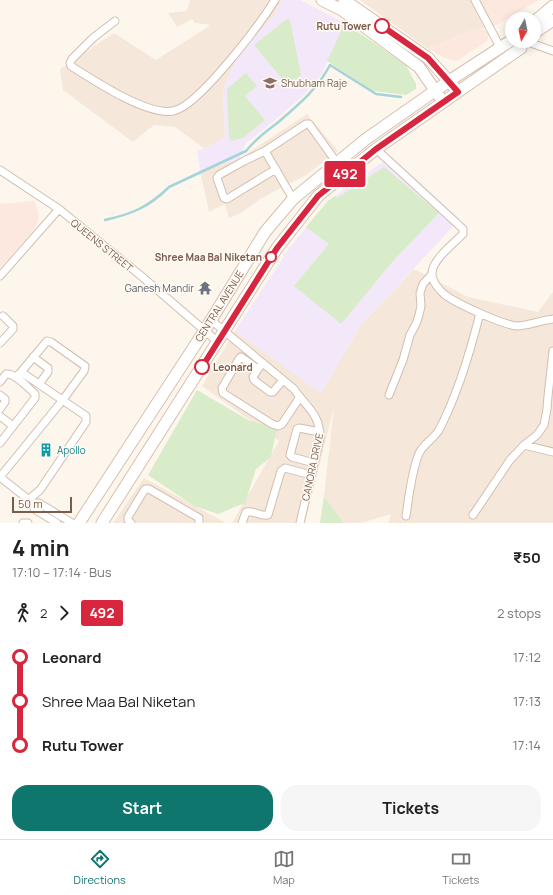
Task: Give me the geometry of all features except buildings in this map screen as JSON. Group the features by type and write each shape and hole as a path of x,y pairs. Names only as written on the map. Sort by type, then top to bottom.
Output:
{"main road":[{"path":"322,0 342,10 419,67 435,91 444,101"},
{"path":"344,0 428,58 458,92"},
{"path":"541,16 553,6"},
{"name":"CENTRAL AVENUE","path":"541,28 553,20"},
{"name":"CENTRAL AVENUE","path":"79,523 205,330 265,232 293,199 366,139 449,81 500,48 505,46"},
{"name":"CENTRAL AVENUE","path":"106,521 277,248 318,196 376,149 458,92 514,48"}],"street":[{"path":"115,20 93,38 72,59 70,63 71,66 108,88 148,108 159,111 173,112 186,106 205,89 246,39 275,0"},
{"path":"475,0 500,48"},
{"path":"541,48 553,52"},
{"path":"276,169 227,199 224,198 217,178 219,175 265,151 306,124 309,124 337,163"},
{"path":"376,149 463,229 463,234 434,263 432,274 435,284 444,294 480,313 518,326 553,319"},
{"path":"265,151 293,199"},
{"name":"QUEENS STREET","path":"0,170 59,210 140,275 218,342"},
{"path":"0,276 59,210"},
{"path":"389,395 403,360 410,335 416,324 421,306 420,293 423,284 432,274"},
{"path":"406,516 418,454 438,432 465,366 480,313"},
{"path":"0,343 13,328 13,326 3,316"},
{"name":"CANORA DRIVE","path":"211,320 283,380 315,414 320,427 320,438 300,523"},
{"path":"19,374 47,341 51,342 85,366 84,372 62,401 2,469 0,477 30,501 34,509 57,523"},
{"path":"473,514 510,460 524,445 537,435 544,425 553,351"},
{"path":"33,357 48,368 48,372 39,384"},
{"path":"258,369 241,357 222,388 223,392 272,424 278,426 282,424 300,397"},
{"path":"263,363 253,377 254,380 270,392 273,392 283,380"},
{"path":"0,382 6,374 19,374 39,384 86,416 86,422 40,490 30,501"},
{"path":"0,443 35,398 35,394 19,374"},
{"path":"0,395 5,399 5,402 0,409"},
{"path":"0,416 14,426"},
{"path":"314,463 292,457 290,454 297,429 299,428 320,432"},
{"path":"524,445 553,452"},
{"path":"242,523 246,512 249,511 266,516 268,515 281,471 285,468 311,475"},
{"path":"131,523 128,520 128,517 146,489 149,489 199,518 199,523"},
{"path":"30,501 40,503 72,523"},
{"path":"23,523 28,523"}],"shaded area":[{"path":"190,0 282,0 274,16 239,53 223,91 225,137 205,149 175,127 154,125 133,142 63,90 60,69 114,33 156,60 211,25 195,23 192,19 177,27 168,13 187,11"},
{"name":"Shubham Raje","path":"282,0 300,0 345,23 322,74 302,97 246,143 239,159 200,171 197,150 205,149 225,137 223,91 239,53 274,16"},
{"path":"360,0 491,0 485,8 495,26 475,29 428,49"},
{"path":"491,0 539,0 519,12 505,12 505,20 495,26 484,8"},
{"path":"481,28 489,35 487,41 457,61 445,58 428,49 475,29"},
{"path":"307,114 338,151 306,175 260,199 241,213 229,218 225,204 209,212 200,171 239,159"},
{"path":"391,156 460,219 360,326 321,393 235,331 290,247 328,201"},
{"path":"34,201 39,216 37,224 33,231 0,268 0,204"},
{"path":"414,269 468,297 538,312 553,292 553,523 388,523 391,514 361,523 344,523 324,496 334,407 305,523 232,523 279,441 202,386 235,331 321,393 360,326"},
{"path":"144,478 226,523 113,523"}],"green space":[{"path":"288,18 290,20 301,75 288,86 254,45"},
{"path":"345,23 406,65 416,84 416,89 406,95 373,91 327,61"},
{"path":"246,73 257,86 245,96 265,120 243,138 231,141 229,137 227,89"},
{"path":"384,167 439,213 393,261 341,324 294,286 329,244 306,227 328,201 335,196 337,198"},
{"path":"197,390 250,421 277,428 271,457 256,469 245,503 218,514 194,506 148,475"},
{"path":"324,496 344,523 320,523"}],"waterway":[{"path":"105,220 140,209 162,194 169,187 246,151 260,136 299,104 313,90 330,65 376,94 401,97"}],"bus line":[{"name":"492","path":"202,367 277,248 318,196 376,149 458,92 428,58 382,26"}],"place":[{"name":"Rutu Tower","path":"382,26"},
{"name":"Shubham Raje","path":"270,83"},
{"name":"Shree Maa Bal Niketan","path":"271,257"},
{"name":"Ganesh Mandir","path":"205,288"},
{"name":"Leonard","path":"202,367"},
{"name":"Apollo","path":"46,450"}]}
